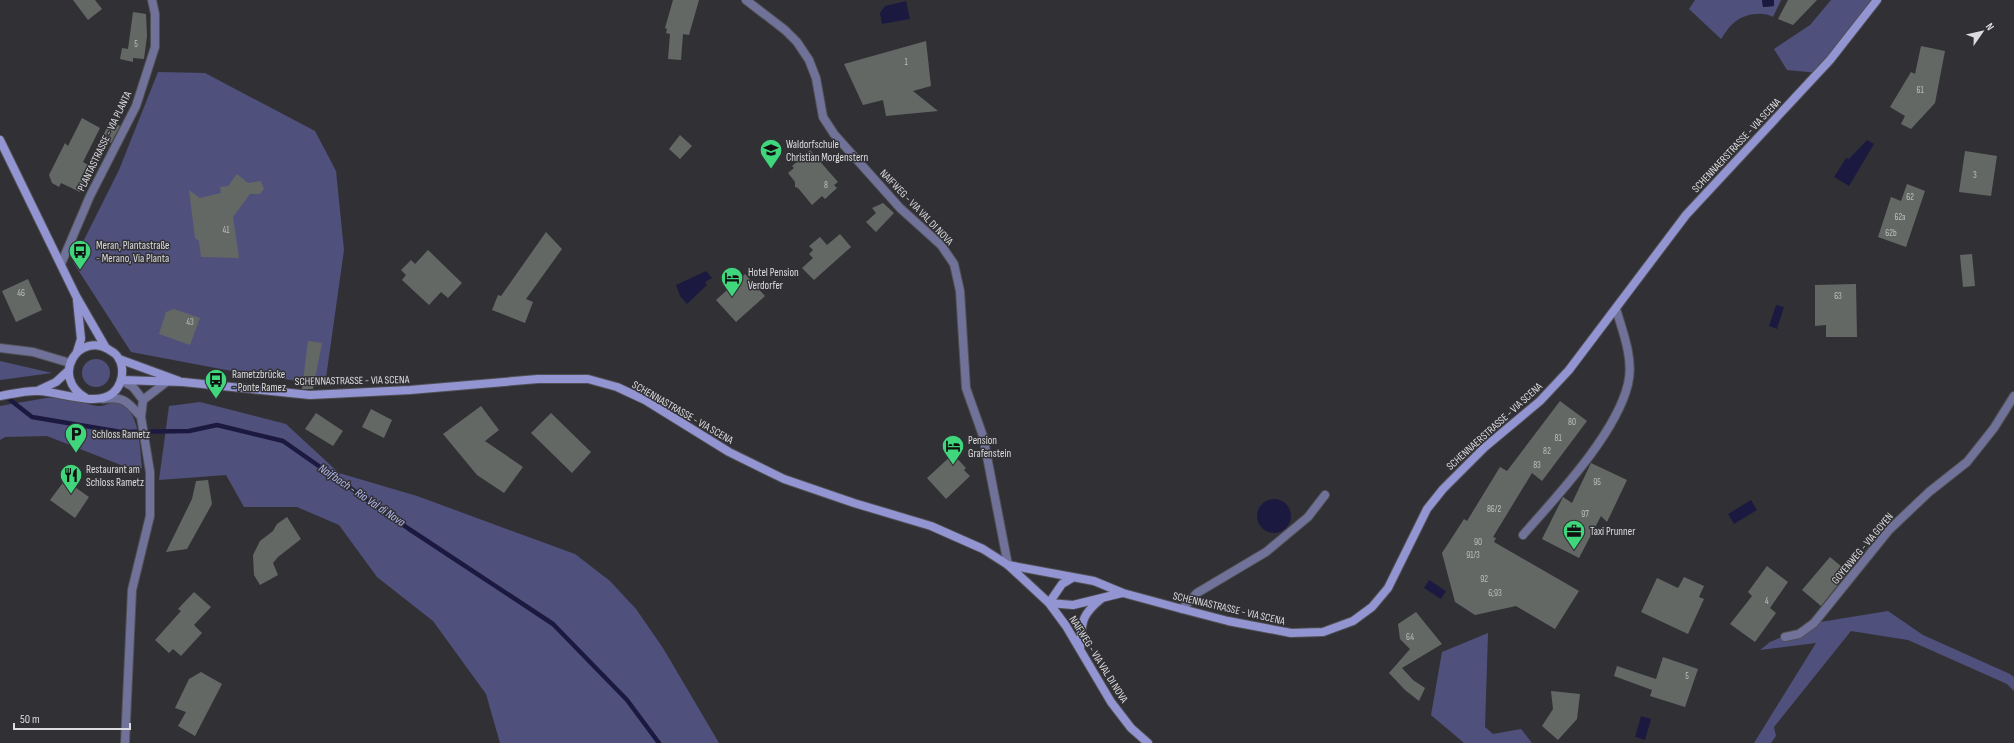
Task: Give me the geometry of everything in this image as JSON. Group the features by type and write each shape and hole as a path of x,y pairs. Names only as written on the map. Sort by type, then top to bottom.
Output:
{"street":[{"name":"PLANTASTRASSE - VIA PLANTA","path":"61,264 90,196 136,106 154,47 155,14 152,0"},
{"name":"NAIFWEG - VIA VAL DI NOVA","path":"746,0 785,30 797,42 808,60 816,78 823,117 834,134 900,208 941,245 954,264 960,291 966,388 983,436 1008,564"},
{"name":"SCHENNAERSTRASSE - VIA SCENA","path":"1354,621 1372,607 1388,588 1427,509 1443,489 1480,452 1540,402 1569,370 1686,215 1830,60 1877,0"},
{"path":"0,140 76,296 106,348 119,359 122,371 122,380 114,392 102,399"},
{"path":"0,396 38,390 56,382 69,367 77,352 81,339 76,296"},
{"path":"1523,535 1592,454 1617,413 1628,384 1629,364 1624,334 1616,309"},
{"path":"77,352 91,346 106,348"},
{"path":"0,348 33,352 69,367"},
{"name":"SCHENNASTRASSE - VIA SCENA","path":"119,359 183,382"},
{"path":"69,367 73,388 86,398"},
{"name":"SCHENNASTRASSE - VIA SCENA","path":"122,380 165,383 183,382 310,394 410,390 538,379 588,379 617,388 645,400 729,452 784,479 854,503 931,526 983,549 1008,564 1049,603 1073,606 1104,596 1123,593"},
{"path":"122,380 134,387 143,400 141,417 150,472 150,516 132,590 125,743"},
{"path":"143,400 165,383"},
{"path":"38,390 86,398 102,399 118,397 129,403 141,417"},
{"name":"GOYENWEG - VIA GOYEN","path":"1785,637 1799,634 1814,623 1889,530 1929,492 1967,462 1994,428 2014,396"},
{"path":"1182,609 1197,593 1266,552 1308,517 1325,495"},
{"name":"SCHENNASTRASSE - VIA SCENA","path":"1008,564 1072,578 1094,581 1123,593 1182,609 1228,621 1291,633 1323,632 1354,621"},
{"path":"1049,603 1062,584 1072,578"},
{"path":"1080,650 1082,627 1087,610 1104,596"},
{"name":"NAIFWEG - VIA VAL DI NOVA","path":"1049,603 1066,626 1111,702 1131,728 1148,743"}],"shaded area":[{"path":"1695,0 1762,0 1763,7 1774,6 1774,0 1781,0 1773,17 1764,14 1754,14 1744,17 1736,21 1721,39 1689,9"},
{"path":"1762,0 1774,0 1774,6 1763,7"},
{"path":"1831,0 1871,0 1852,32 1818,73 1787,70 1774,49 1810,25"},
{"path":"906,1 910,19 882,24 880,13 885,6"},
{"path":"158,72 205,73 315,131 336,171 344,250 325,385 237,372 131,352 73,262 119,170"},
{"path":"1867,140 1874,144 1849,186 1834,177 1846,158 1849,159"},
{"path":"706,271 712,278 705,282 707,285 687,304 680,296 676,285"},
{"path":"1776,305 1784,307 1777,329 1769,326"},
{"path":"96,359 106,363 110,373 106,383 96,387 86,383 82,373 86,363"},
{"path":"0,361 52,373 0,380"},
{"path":"69,397 95,406 102,406 117,402 127,407 132,414 138,432 142,468 138,470 131,469 47,436 5,437 0,440 0,406 46,398"},
{"path":"200,402 286,424 339,473 417,496 575,554 610,581 636,609 663,648 719,743 500,743 486,694 433,621 377,577 339,525 297,507 244,507 226,475 159,480 169,406"},
{"path":"1271,499 1277,499 1286,504 1290,510 1290,522 1286,528 1277,533 1271,533 1262,528 1257,519 1257,513 1262,504"},
{"path":"1751,500 1757,510 1734,524 1728,514"},
{"path":"1429,580 1446,591 1441,599 1424,588"},
{"path":"1888,611 1923,635 2010,674 2014,677 2014,691 2007,684 1908,640 1851,631 1774,727 1776,736 1771,743 1754,743 1816,643 1760,650 1770,642 1814,623"},
{"path":"1488,633 1485,727 1493,734 1521,729 1532,743 1464,743 1431,715 1442,652"},
{"path":"1641,716 1651,719 1645,740 1635,737"}],"building":[{"path":"73,0 95,0 102,9 88,20"},
{"path":"673,0 699,0 689,35 683,34 681,60 668,59 670,34 666,33 667,29 665,28"},
{"path":"1788,0 1817,0 1793,25 1778,19"},
{"path":"133,12 146,14 147,36 144,59 133,58 133,62 120,59 122,48 128,49"},
{"path":"926,41 931,86 913,91 938,111 886,116 883,100 863,105 844,64"},
{"path":"1921,46 1945,51 1935,103 1911,129 1901,124 1905,116 1890,107 1911,72 1915,74"},
{"path":"82,118 100,128 83,162 92,167 80,192 61,183 59,187 52,183 49,175 65,143 68,146"},
{"path":"110,121 120,126 111,143 102,138"},
{"path":"680,135 692,146 680,159 669,149"},
{"path":"810,150 838,182 834,185 837,188 825,199 822,196 812,205 798,188 795,187 795,182 788,173 794,168 792,166"},
{"path":"1965,151 1997,156 1991,196 1959,192"},
{"path":"237,174 248,183 261,181 264,189 260,194 250,194 233,217 239,258 201,257 199,241 195,238 189,190 200,198 221,193 220,187 228,186"},
{"path":"1907,184 1925,191 1906,247 1878,237 1891,197 1901,201"},
{"path":"883,203 894,213 876,232 866,222 876,213 872,208"},
{"path":"546,232 562,249 526,299 533,302 525,323 492,310 498,295 501,296"},
{"path":"840,234 851,247 814,280 802,268 813,258 809,254 813,250 809,246 820,237 827,245"},
{"path":"428,250 462,283 448,298 441,292 429,305 402,280 406,275 401,270 411,260 415,264"},
{"path":"1972,254 1975,286 1963,287 1960,255"},
{"path":"745,274 765,296 736,322 716,300"},
{"path":"28,279 42,310 16,322 2,291"},
{"path":"1856,284 1857,337 1826,337 1826,325 1815,326 1815,285"},
{"path":"174,309 200,318 190,345 159,334 166,312"},
{"path":"308,341 322,343 313,389 302,389"},
{"path":"1560,401 1587,421 1542,481 1532,473 1493,537 1496,538 1494,542 1579,591 1555,629 1516,606 1475,615 1455,602 1442,553 1464,519 1467,521 1500,467 1507,471"},
{"path":"481,406 499,430 485,441 523,467 504,493 477,475 443,434"},
{"path":"371,409 392,420 384,438 362,427"},
{"path":"316,413 343,431 333,446 305,429"},
{"path":"551,413 591,452 572,473 531,433"},
{"path":"953,454 966,468 964,470 970,476 946,499 927,478"},
{"path":"1591,463 1627,480 1607,522 1601,516 1579,558 1542,539 1563,497 1572,503"},
{"path":"65,480 89,497 75,518 50,500"},
{"path":"208,480 212,504 187,549 166,552 192,499 196,481"},
{"path":"287,517 301,539 278,557 273,563 278,575 260,585 254,575 253,555 260,541 273,531 277,524"},
{"path":"1830,557 1848,572 1821,606 1802,590"},
{"path":"1767,566 1788,582 1770,608 1776,613 1755,642 1730,624 1752,596 1748,592"},
{"path":"1684,577 1704,586 1699,597 1704,599 1688,634 1641,612 1657,578 1678,588"},
{"path":"194,592 211,607 194,625 202,633 181,656 173,649 169,653 155,640 181,611 178,609"},
{"path":"1416,612 1442,644 1402,668 1413,680 1425,688 1419,701 1405,690 1389,673 1410,649 1400,639 1398,624"},
{"path":"1663,657 1698,669 1685,707 1650,696 1652,690 1614,676 1617,666 1656,679"},
{"path":"201,672 222,684 195,736 178,726 186,712 175,708 189,679"},
{"path":"1551,691 1580,694 1577,719 1558,740 1542,726 1553,709"}],"waterway":[{"name":"Naifbach - Rio Val di Nova","path":"0,392 32,417 121,432 189,431 217,425 283,441 409,529 553,624 627,700 659,743"}],"place":[{"name":"Waldorfschule Christian Morgenstern","path":"771,170"},
{"name":"Meran, Plantastraße - Merano, Via Planta","path":"80,270"},
{"name":"Hotel Pension Verdorfer","path":"732,298"},
{"name":"Rametzbrücke - Ponte Ramez","path":"216,400"},
{"name":"Schloss Rametz","path":"76,454"},
{"name":"Pension Grafenstein","path":"953,466"},
{"name":"Restaurant am Schloss Rametz","path":"71,494"},
{"name":"Taxi Prunner","path":"1574,550"}]}
